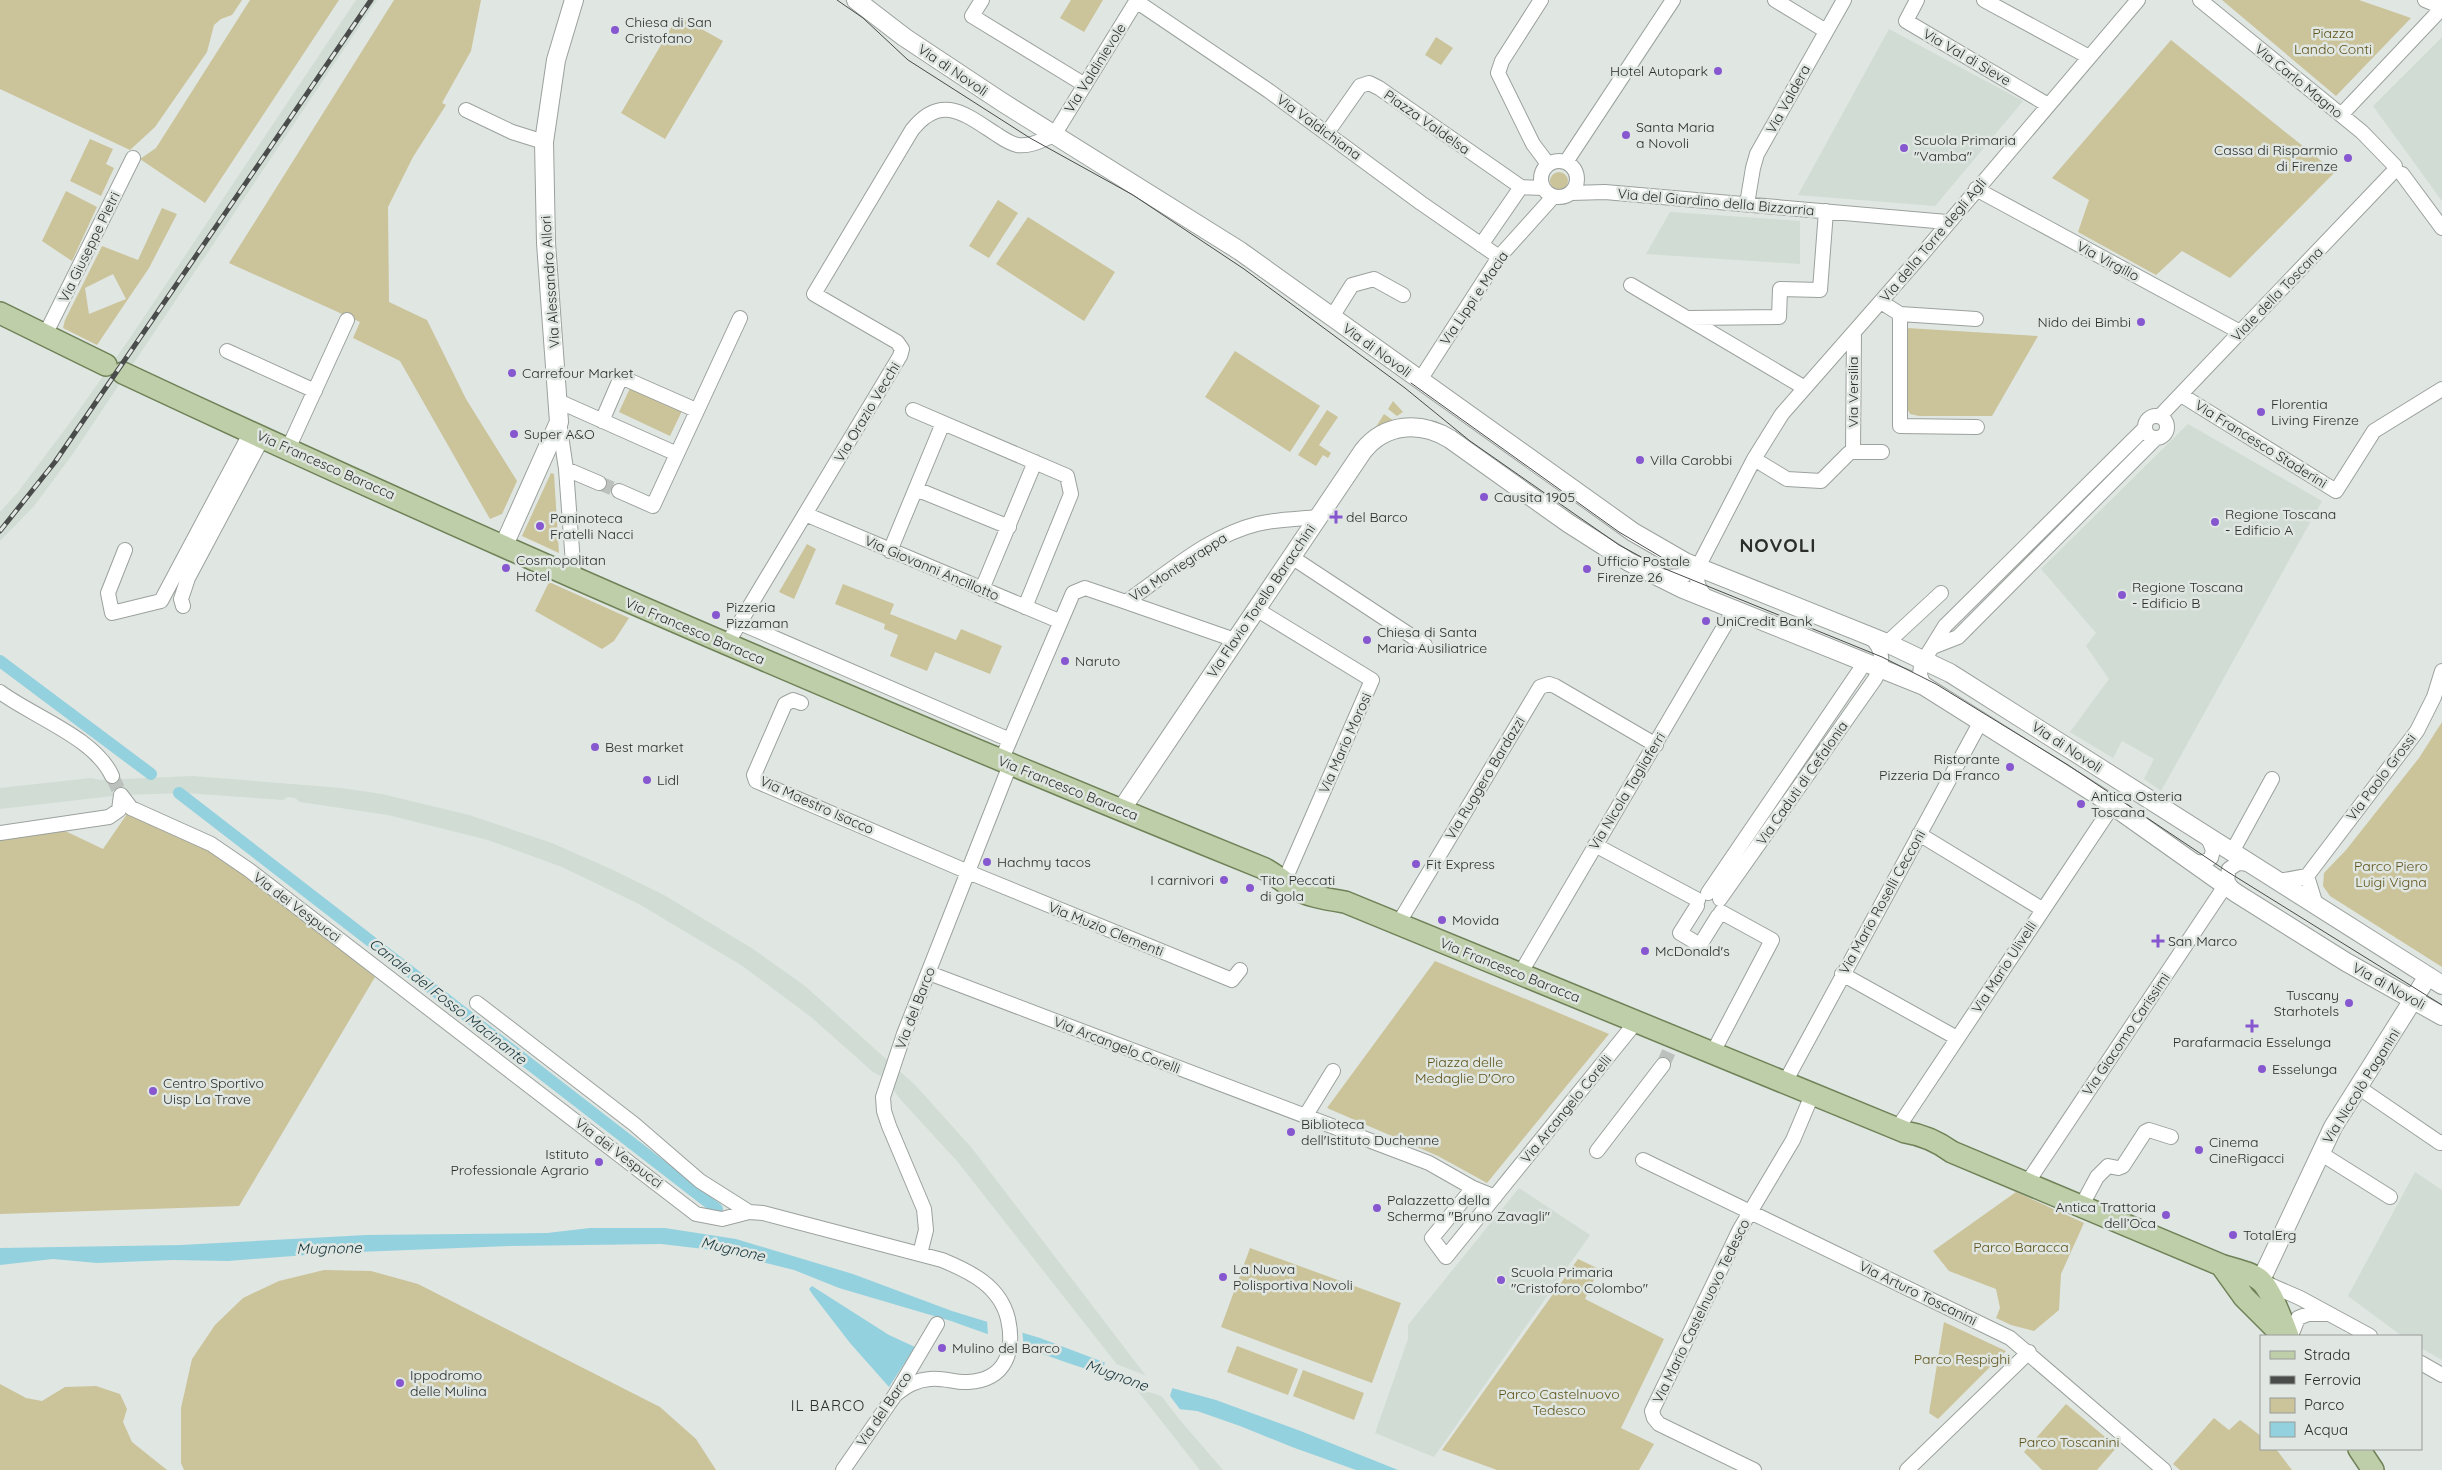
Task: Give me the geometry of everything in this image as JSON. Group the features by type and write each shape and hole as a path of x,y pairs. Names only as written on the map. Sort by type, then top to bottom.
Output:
{"main road":[{"name":"Via Francesco Baracca","path":"0,313 114,369 257,435 574,577 1006,763 1280,874 1292,887 1322,899 1345,902 1636,1022 1672,1043 1712,1054 1901,1131 1918,1134 1952,1152 2082,1205 2225,1270 2248,1286 2255,1285 2260,1280"},
{"path":"2225,1270 2244,1297 2282,1335"},
{"path":"2260,1280 2282,1318 2289,1335"},
{"path":"2360,1450 2373,1470"}],"street":[{"name":"Via Alessandro Allori","path":"574,0 556,60 544,142 545,225 559,422 566,469 574,577"},
{"name":"Via di Novoli","path":"856,0 904,38 1054,135 1240,251 1633,532 1674,556 1698,567 1887,643 1929,653 1974,687 2208,838 2435,980"},
{"path":"982,0 972,16 1085,85"},
{"path":"1541,0 1502,61 1498,73 1533,144 1548,164"},
{"path":"1566,162 1673,0"},
{"path":"1775,0 1826,31"},
{"name":"Via Valdera","path":"1748,204 1755,161 1844,0"},
{"name":"Via Val di Sieve","path":"1917,0 1906,21 2048,105"},
{"path":"1984,0 2090,56"},
{"name":"Via della Torre degli Agli","path":"1698,567 1773,426 2138,0"},
{"name":"Via Carlo Magno","path":"2200,0 2362,132 2398,171 2442,228"},
{"path":"2341,115 2442,7 2425,0"},
{"name":"Via Valdinievole","path":"1054,135 1136,1"},
{"name":"Via Valdichiana","path":"1136,1 1327,133 1499,257"},
{"name":"Piazza Valdelsa","path":"1327,133 1360,86 1369,83 1379,88 1521,188"},
{"path":"466,110 512,132 544,142"},
{"name":"Via Orazio Vecchi","path":"727,644 902,352 897,342 814,294 916,125 933,112 947,110 958,111 1014,144 1032,144 1054,135"},
{"name":"Via Giuseppe Pietri","path":"45,335 133,158"},
{"path":"1521,188 1548,192 1564,197 1571,193 1576,186 1577,175 1566,162 1556,161 1548,164 1541,175 1548,192"},
{"name":"Viale della Toscana","path":"2162,418 2240,332 2398,171"},
{"name":"Viale della Toscana","path":"1929,653 1945,626 2145,428 2149,418 2162,418 2186,398 2398,171"},
{"name":"Via del Giardino della Bizzarria","path":"1577,175 1605,192"},
{"name":"Via Lippi e Macia","path":"1481,245 1521,188"},
{"name":"Via Virgilio","path":"1976,189 2240,332"},
{"name":"Via Lippi e Macia","path":"1420,380 1499,257 1548,192"},
{"name":"Via del Giardino della Bizzarria","path":"1571,193 1605,192 1947,222"},
{"name":"Via del Giardino della Bizzarria","path":"1689,318 1779,318 1780,289 1820,290 1826,211"},
{"path":"1332,318 1352,285 1374,278 1403,295"},
{"path":"1631,285 1805,388"},
{"path":"1881,302 1900,314 1976,319"},
{"path":"1900,314 1900,426 1977,427"},
{"path":"619,491 653,506 740,318"},
{"path":"288,449 347,320"},
{"name":"Via Versilia","path":"1853,452 1854,332"},
{"path":"227,351 315,391"},
{"path":"602,420 621,377 696,410"},
{"name":"Via Francesco Staderini","path":"2186,398 2336,491 2374,431 2442,389"},
{"path":"558,401 677,454"},
{"path":"913,410 1067,476 1072,494 1025,607"},
{"name":"Viale della Toscana","path":"1929,653 1958,636 2156,438 2166,433 2168,426 2162,418"},
{"name":"Via Alessandro Allori","path":"504,545 559,422"},
{"path":"890,551 943,423"},
{"name":"Via Flavio Torello Baracchini","path":"1121,810 1362,451 1385,432 1397,428 1413,427 1426,429"},
{"path":"2145,428 2147,434 2156,438"},
{"name":"Via di Novoli","path":"1426,429 1450,439 1609,550 1659,577 1708,599 1924,686 2113,805 2230,889 2346,962 2442,1016"},
{"path":"125,550 108,593 112,613 161,601 191,559 257,435"},
{"path":"1754,459 1787,479 1821,481 1849,453 1882,452"},
{"path":"982,589 1035,462"},
{"path":"566,469 599,482"},
{"path":"916,489 1009,527"},
{"name":"Via Giovanni Ancillotto","path":"805,514 1059,622"},
{"name":"Via Montegrappa","path":"1006,763 1010,740 1070,596 1078,590 1089,589 1126,602 1212,543 1229,534 1257,524 1318,517"},
{"path":"1290,556 1425,645"},
{"path":"183,606 182,599 191,559"},
{"path":"1659,577 1678,577 1698,567"},
{"path":"1698,567 1697,582 1700,591 1708,599"},
{"path":"1887,643 1941,593"},
{"path":"1126,602 1235,640"},
{"name":"Via Nicola Tagliaferri","path":"1520,974 1594,845 1656,745 1734,608"},
{"name":"Via Mario Morosi","path":"1256,609 1372,680 1280,874"},
{"name":"Via Francesco Baracca","path":"740,623 1010,740"},
{"path":"1870,636 1881,650 1873,664"},
{"path":"1924,686 1920,674 1929,653"},
{"name":"Via Caduti di Cefalonia","path":"1710,904 1870,686 1873,664"},
{"name":"Via Paolo Grossi","path":"2307,876 2417,731 2434,697 2442,671"},
{"name":"Via Ruggero Bardazzi","path":"1398,924 1538,691 1544,685 1555,686 1656,745"},
{"path":"0,692 85,745 105,764 112,776"},
{"name":"Via Maestro Isacco","path":"801,703 793,700 785,704 754,774 756,781 968,872"},
{"name":"Via Mario Roselli Cecconi","path":"1784,1084 1981,721"},
{"name":"Via del Barco","path":"920,1254 926,1230 924,1209 889,1126 884,1111 883,1097 904,1034 968,872 1006,763"},
{"path":"2232,852 2272,779"},
{"name":"Via dei Vespucci","path":"0,833 109,817 118,810 121,795 131,808 211,844 249,870 696,1214 722,1219 743,1214 764,1213 942,1260 976,1276 996,1293 1005,1310 1010,1350 1005,1362 991,1376 974,1381 960,1382 929,1379 911,1384 896,1394"},
{"name":"Via Mario Ulivelli","path":"1901,1131 1956,1038 2113,805"},
{"path":"1919,834 2042,909"},
{"path":"2191,861 2203,863 2210,859 2213,850 2208,838"},
{"path":"1594,845 1710,904 1772,940 1712,1054"},
{"path":"2230,889 2227,880 2229,870 2238,863 2252,864"},
{"name":"Via Muzio Clementi","path":"968,872 1232,980 1240,970"},
{"path":"2279,882 2307,876 2316,904"},
{"name":"Via Giacomo Carissimi","path":"2028,1183 2230,889"},
{"name":"Via Arcangelo Corelli","path":"929,973 1429,1163 1473,1188 1495,1196"},
{"path":"1842,974 1956,1038"},
{"name":"Via Niccolò Paganini","path":"2260,1280 2320,1153 2358,1086 2414,1000 2435,980"},
{"name":"Via dei Vespucci","path":"477,1003 634,1124 700,1181 743,1214"},
{"name":"Via Arcangelo Corelli","path":"1473,1188 1432,1238 1446,1257 1636,1022"},
{"path":"1597,1151 1663,1065"},
{"path":"1306,1115 1333,1071"},
{"path":"2358,1086 2440,1143 2442,1142"},
{"path":"1750,1211 1793,1140 1812,1095"},
{"path":"2082,1205 2101,1171 2108,1166 2118,1168 2124,1166 2145,1132 2149,1130 2171,1137"},
{"path":"2320,1153 2390,1197"},
{"name":"Via Arturo Toscanini","path":"1643,1160 2010,1338 2029,1352 2159,1469"},
{"name":"Via Mario Castelnuovo Tedesco","path":"1750,1211 1652,1413 1659,1424 1754,1470"},
{"name":"Via Francesco Baracca","path":"2260,1280 2300,1298 2368,1335"},
{"path":"2290,1335 2298,1318 2308,1314 2327,1314"},
{"name":"Via del Barco","path":"844,1468 896,1394 937,1324"},
{"path":"1907,1470 2029,1352"},
{"path":"2422,1364 2442,1375"}],"shaded area":[{"path":"356,0 377,0 72,455 34,506 0,541 0,512 18,492 72,420 128,341"},
{"name":"Scuola Primaria \"Vamba\"","path":"1889,29 2023,101 1935,206 1798,195"},
{"path":"2442,37 2442,201 2373,106"},
{"path":"1670,212 1800,221 1800,264 1646,254"},
{"path":"2188,424 2322,501 2161,791 2144,779 2154,759 2122,741 2113,758 2070,732 2109,679 2086,646 2096,633 2041,569"},
{"path":"193,776 341,788 382,794 469,815 552,843 613,870 664,895 753,949 805,986 915,1085 971,1147 1179,1419 1223,1470 1200,1470 957,1161 900,1099 885,1078 873,1072 811,1017 741,965 639,904 562,867 488,840 388,815 300,802 295,798 288,797 283,800 185,793 121,795 0,809 0,788 91,778 101,780"},
{"path":"2415,1172 2442,1190 2442,1360 2422,1349 2422,1335 2401,1335 2348,1296"},
{"name":"Scuola Primaria \"Cristoforo Colombo\"","path":"1519,1188 1590,1235 1434,1457 1375,1433 1408,1339 1408,1325"}],"green space":[{"path":"0,0 242,0 232,15 221,19 214,25 207,52 155,127 130,150 0,89"},
{"path":"250,0 339,0 205,203 140,159 156,148"},
{"path":"394,0 481,0 471,51 442,103 446,105 413,157 388,207 389,302 427,320 466,399 517,481 502,514 490,519 400,361 353,338 360,322 229,263"},
{"path":"1071,0 1103,0 1084,32 1060,18"},
{"name":"Piazza Lando Conti","path":"2222,0 2359,0 2411,18 2336,96"},
{"path":"678,16 723,41 665,139 621,113"},
{"path":"1436,37 1453,48 1441,65 1425,55"},
{"path":"2171,40 2335,172 2230,278 2182,251 2156,275 2078,232 2089,200 2052,178"},
{"path":"90,139 113,149 106,164 114,168 101,196 70,181"},
{"path":"1559,172 1565,175 1568,181 1565,187 1559,190 1553,187 1550,181 1553,175"},
{"path":"66,191 97,207 72,261 42,241"},
{"path":"998,200 1018,213 989,258 969,246"},
{"path":"162,208 177,214 149,268 97,345 63,328 65,320 102,246 138,260","holes":["113,274 126,299 89,314 85,288"]},
{"path":"1028,217 1115,272 1084,321 996,264"},
{"path":"1907,328 2038,336 1992,416 1919,416 1910,414 1906,406"},
{"path":"1235,351 1320,406 1290,452 1205,397"},
{"path":"630,388 682,411 670,436 619,412"},
{"path":"1393,401 1403,412 1397,416 1388,409"},
{"path":"1327,410 1338,417 1319,445 1331,453 1328,458 1323,455 1316,466 1298,455"},
{"path":"1384,414 1394,421 1374,430"},
{"path":"551,473 554,474 559,553 522,536"},
{"path":"807,544 816,549 794,599 779,592"},
{"path":"549,582 629,618 614,641 602,649 535,611"},
{"path":"843,584 894,604 890,614 956,640 961,629 1002,646 990,674 935,652 927,671 890,656 898,635 884,629 885,624 835,604"},
{"name":"Parco Piero Luigi Vigna","path":"2442,722 2442,967 2330,896 2323,886 2324,873 2346,850 2419,758"},
{"name":"Centro Sportivo Uisp La Trave","path":"127,814 204,847 250,878 375,977 239,1206 0,1214 0,840 63,830 103,849"},
{"name":"Piazza delle Medaglie D'Oro","path":"1435,961 1609,1034 1487,1183 1438,1156 1327,1108"},
{"name":"Parco Baracca","path":"2016,1192 2084,1223 2061,1274 2059,1310 2034,1331 2011,1325 1996,1318 2000,1308 1996,1289 1949,1271 1933,1251"},
{"path":"1250,1248 1401,1303 1372,1383 1221,1327"},
{"name":"Parco Castelnuovo Tedesco","path":"1578,1259 1599,1269 1585,1299 1664,1339 1621,1428 1654,1444 1639,1470 1497,1470 1442,1450"},
{"name":"Ippodromo delle Mulina","path":"324,1270 371,1271 418,1284 660,1407 696,1439 716,1470 184,1470 181,1463 181,1408 192,1359 215,1325 243,1298 279,1281"},
{"name":"Parco Respighi","path":"1944,1322 2006,1351 1938,1419 1929,1413"},
{"path":"1237,1346 1298,1369 1288,1395 1227,1372"},
{"path":"1303,1370 1364,1393 1354,1420 1293,1396"},
{"path":"0,1384 26,1398 42,1401 65,1387 96,1386 120,1394 127,1409 123,1422 132,1442 167,1470 0,1470"},
{"name":"Parco Toscanini","path":"2066,1404 2117,1447 2097,1470 2042,1470 2024,1452"},
{"path":"2214,1418 2229,1430 2240,1420 2260,1435 2260,1450 2277,1450 2292,1470 2180,1470 2173,1464"}],"water":[{"name":"Mugnone","path":"590,1228 665,1228 736,1239 853,1274 952,1311 1040,1338 1172,1388 1216,1400 1398,1470 1356,1470 1197,1411 1178,1409 1168,1396 1065,1362 951,1321 839,1288 794,1270 713,1250 661,1244 510,1246 332,1253 228,1261 173,1260 97,1263 53,1259 0,1265 0,1248 181,1245 366,1235 547,1233"},
{"path":"812,1286 889,1335 915,1347 889,1387 850,1343 813,1295 809,1289"}],"pier":[{"path":"987,1319 1022,1329 1024,1350 988,1336"},
{"path":"1106,1360 1173,1386 1170,1396 1182,1412 1177,1411 1167,1398 1100,1376"}],"waterway":[{"name":"Canale del Fosso Macinante","path":"0,661 151,774"},
{"name":"Canale del Fosso Macinante","path":"179,793 717,1209"}],"tunnel":[{"path":"599,483 619,491"},
{"path":"112,776 121,795"},
{"path":"1663,1065 1670,1049"}],"tram line":[{"path":"837,0 863,18 908,60 1030,138 1133,195 1244,269 1405,388 1470,441 1619,545 1658,566 1882,657 1936,684 2068,765 2228,872 2442,1005"},
{"path":"1411,383 1619,532 1678,567"}],"railway":[{"path":"0,531 55,462 371,0"}],"place":[{"name":"Chiesa di San Cristofano","path":"615,30"},
{"name":"Hotel Autopark","path":"1718,71"},
{"name":"Santa Maria a Novoli","path":"1626,135"},
{"name":"Scuola Primaria \"Vamba\"","path":"1904,148"},
{"name":"Cassa di Risparmio di Firenze","path":"2348,158"},
{"name":"Nido dei Bimbi","path":"2141,322"},
{"name":"Carrefour Market","path":"512,373"},
{"name":"Florentia Living Firenze","path":"2261,412"},
{"name":"Super A&O","path":"514,434"},
{"name":"Villa Carobbi","path":"1640,460"},
{"name":"Causita 1905","path":"1484,497"},
{"name":"del Barco","path":"1336,517"},
{"name":"Regione Toscana - Edificio A","path":"2215,522"},
{"name":"Paninoteca Fratelli Nacci","path":"540,526"},
{"name":"Cosmopolitan Hotel","path":"506,568"},
{"name":"Ufficio Postale Firenze 26","path":"1587,569"},
{"name":"Regione Toscana - Edificio B","path":"2122,595"},
{"name":"Pizzeria Pizzaman","path":"716,615"},
{"name":"UniCredit Bank","path":"1706,621"},
{"name":"Chiesa di Santa Maria Ausiliatrice","path":"1367,640"},
{"name":"Naruto","path":"1065,661"},
{"name":"Best market","path":"595,747"},
{"name":"Ristorante Pizzeria Da Franco","path":"2010,767"},
{"name":"Lidl","path":"647,780"},
{"name":"Antica Osteria Toscana","path":"2081,804"},
{"name":"Hachmy tacos","path":"987,862"},
{"name":"Fit Express","path":"1416,864"},
{"name":"I carnivori","path":"1224,880"},
{"name":"Tito Peccati di gola","path":"1250,888"},
{"name":"Movida","path":"1442,920"},
{"name":"San Marco","path":"2158,941"},
{"name":"McDonald's","path":"1645,951"},
{"name":"Tuscany Starhotels","path":"2349,1003"},
{"name":"Parafarmacia Esselunga","path":"2252,1026"},
{"name":"Esselunga","path":"2262,1069"},
{"name":"Centro Sportivo Uisp La Trave","path":"153,1091"},
{"name":"Biblioteca dell'Istituto Duchenne","path":"1291,1132"},
{"name":"Cinema CineRigacci","path":"2199,1150"},
{"name":"Istituto Professionale Agrario","path":"599,1162"},
{"name":"Palazzetto della Scherma \"Bruno Zavagli\"","path":"1377,1208"},
{"name":"Antica Trattoria dell’Oca","path":"2166,1215"},
{"name":"TotalErg","path":"2233,1235"},
{"name":"La Nuova Polisportiva Novoli","path":"1223,1277"},
{"name":"Scuola Primaria \"Cristoforo Colombo\"","path":"1501,1280"},
{"name":"Mulino del Barco","path":"942,1348"},
{"name":"Ippodromo delle Mulina","path":"400,1383"}],"district":[{"name":"NOVOLI","path":"1778,545"},
{"name":"IL BARCO","path":"828,1405"}]}
